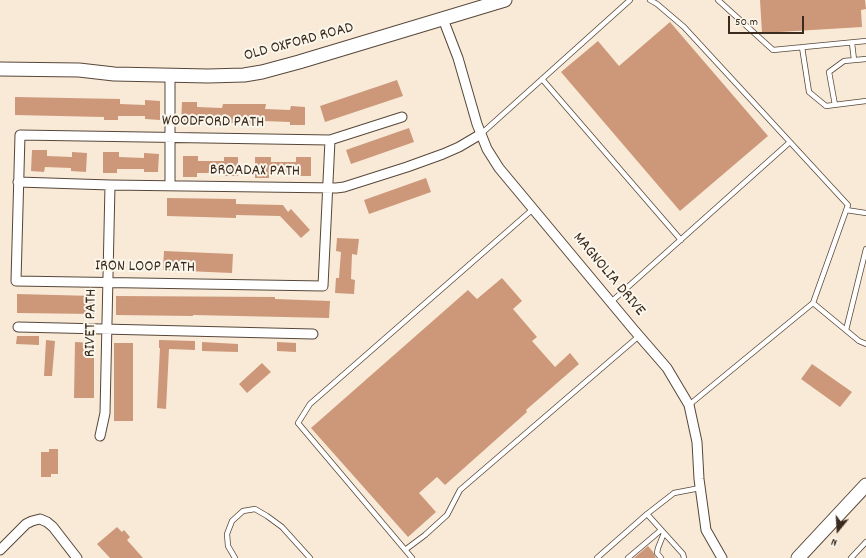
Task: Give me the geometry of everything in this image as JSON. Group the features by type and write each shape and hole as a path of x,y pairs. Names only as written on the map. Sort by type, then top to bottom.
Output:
{"street":[{"name":"OLD OXFORD ROAD","path":"0,69 79,70 114,74 244,75 262,72 443,19 477,6 505,0"},
{"name":"MAGNOLIA DRIVE","path":"443,19 458,58 477,124 487,149 499,168 667,368 689,405 697,442 700,488 706,530 722,558"},
{"path":"170,75 170,186"},
{"name":"WOODFORD PATH","path":"20,135 330,140 402,117"},
{"name":"BROADAX PATH","path":"18,182 170,186 344,187 414,165 459,147 481,134"},
{"name":"IRON LOOP PATH","path":"20,135 16,281 323,286 329,188"},
{"path":"329,188 330,140"},
{"name":"RIVET PATH","path":"100,436 106,413 107,282 110,185"},
{"path":"18,327 313,334"},
{"path":"798,558 866,485"},
{"path":"0,550 26,524 32,520 40,519 53,526 77,558"}],"lane":[{"path":"481,134 630,0"},
{"path":"650,0 657,4 684,27 848,205 813,302 689,405"},
{"path":"718,0 773,50 866,41"},
{"path":"852,43 854,60"},
{"path":"802,47 809,92 826,106 866,102"},
{"path":"834,105 829,72 844,61 866,59"},
{"path":"542,79 681,240"},
{"path":"611,302 790,142"},
{"path":"412,558 298,423 310,404 533,209"},
{"path":"846,210 866,213"},
{"path":"846,330 866,249"},
{"path":"813,302 859,341 866,344"},
{"path":"405,550 425,535 447,515 460,490 640,336"},
{"path":"597,558 647,514 674,493 700,488"},
{"path":"235,558 228,546 227,534 232,521 243,511 254,509 282,527 310,558"},
{"path":"647,514 683,554 684,558"},
{"path":"628,558 662,531"},
{"path":"661,558 657,553 662,531"},
{"path":"852,558 866,542"}],"building":[{"path":"760,0 865,0 866,9 861,10 862,27 762,33"},
{"path":"670,22 768,136 680,211 561,72 598,41 619,66"},
{"path":"397,80 403,96 325,122 320,106"},
{"path":"15,97 120,99 120,104 145,105 145,100 160,101 160,120 145,119 145,116 118,116 118,120 104,120 104,117 15,115"},
{"path":"182,102 197,102 197,107 222,108 223,104 266,104 265,109 290,110 291,106 305,107 305,125 290,125 290,122 263,121 263,126 249,125 249,123 222,123 222,120 195,119 195,123 181,123"},
{"path":"409,128 414,142 351,164 346,150"},
{"path":"32,150 47,150 47,156 72,157 72,152 87,153 86,172 71,171 71,168 45,167 44,172 31,171"},
{"path":"103,152 119,152 119,157 144,158 144,153 159,154 158,172 144,172 144,169 117,169 117,173 103,173"},
{"path":"183,156 198,156 198,161 224,161 224,157 238,157 238,176 223,176 223,173 197,173 197,177 183,177"},
{"path":"255,157 271,157 271,162 296,162 296,157 311,157 311,176 296,176 296,173 269,173 269,178 255,178"},
{"path":"426,178 431,192 369,214 364,200"},
{"path":"167,198 236,199 236,204 283,205 288,212 291,209 310,230 301,238 280,216 236,215 236,218 167,216"},
{"path":"337,238 359,239 357,255 352,254 351,279 355,280 354,294 335,293 336,278 339,278 341,252 336,251"},
{"path":"164,251 233,254 232,273 163,270"},
{"path":"502,278 522,301 513,309 537,337 532,341 555,367 570,353 579,364 526,410 527,412 445,485 437,477 419,493 436,512 408,537 311,428 468,290 477,299"},
{"path":"17,294 94,296 94,314 17,313"},
{"path":"116,296 275,297 275,299 330,301 329,318 116,315"},
{"path":"17,336 39,336 39,345 16,344"},
{"path":"46,340 55,341 52,376 44,376"},
{"path":"159,340 195,341 195,350 169,349 166,409 157,408 160,348"},
{"path":"75,342 94,343 94,398 74,398"},
{"path":"202,342 238,344 238,352 202,351"},
{"path":"277,342 296,343 296,352 277,351"},
{"path":"114,343 133,343 133,421 114,421"},
{"path":"262,363 271,372 247,393 239,384"},
{"path":"812,364 852,392 840,407 801,379"},
{"path":"49,449 58,449 58,474 51,474 51,477 41,477 41,452 49,452"},
{"path":"117,527 122,532 124,530 130,537 127,540 143,558 110,558 97,544"},
{"path":"648,546 656,558 634,558"}]}
